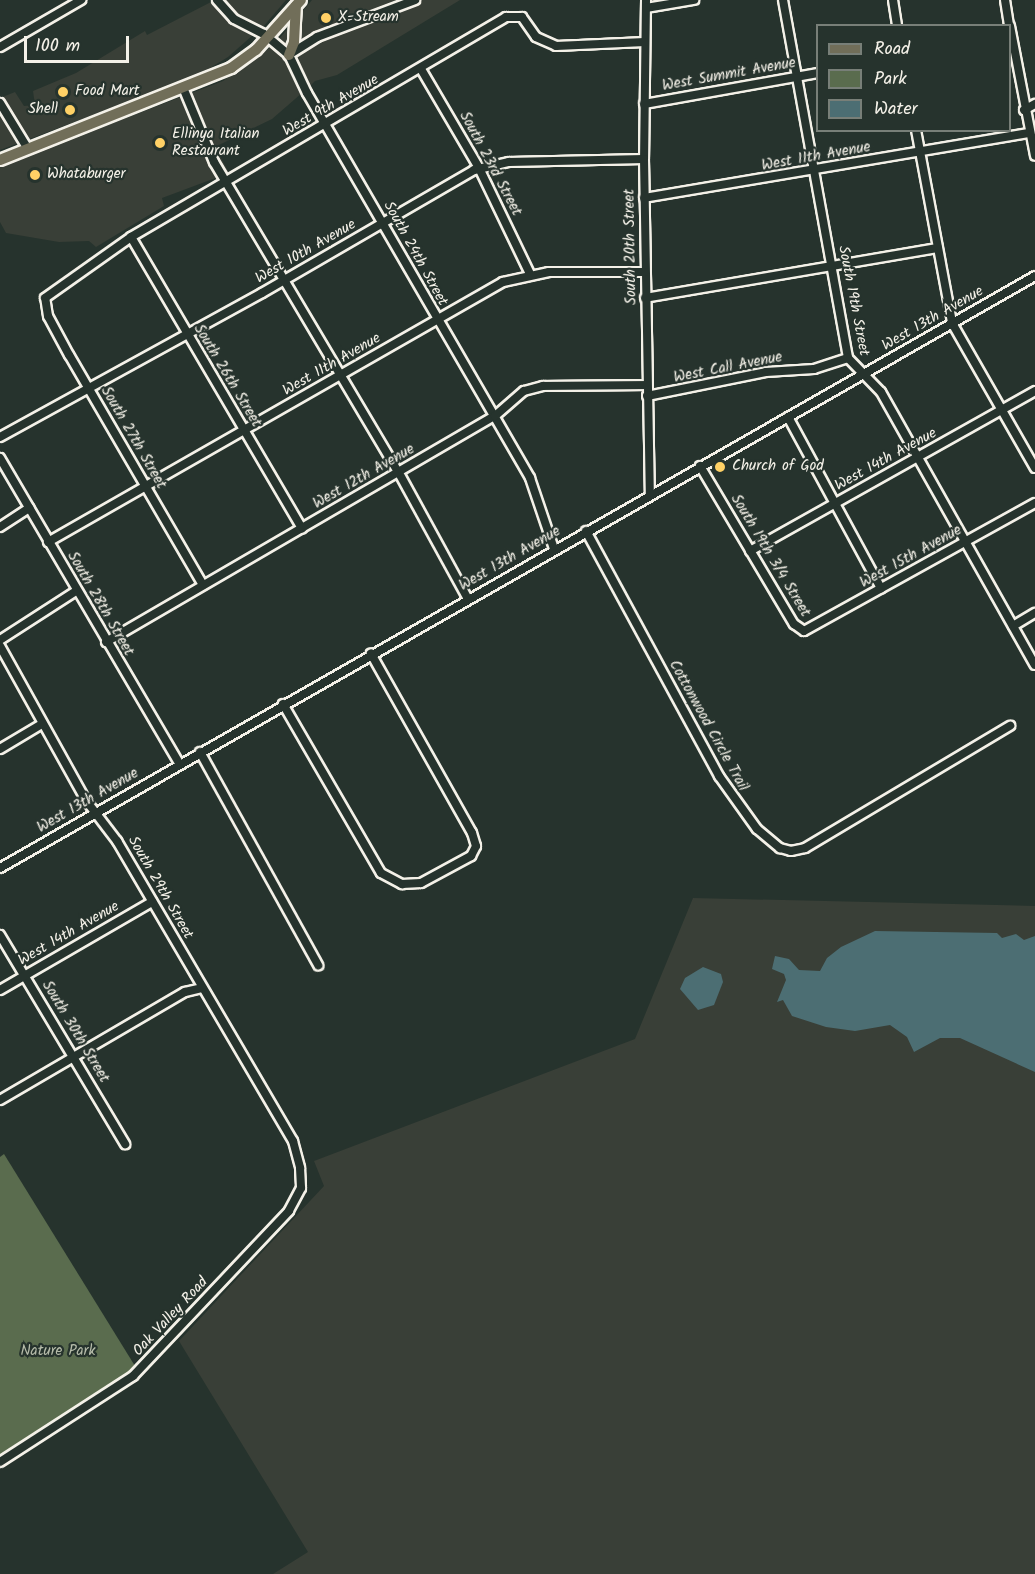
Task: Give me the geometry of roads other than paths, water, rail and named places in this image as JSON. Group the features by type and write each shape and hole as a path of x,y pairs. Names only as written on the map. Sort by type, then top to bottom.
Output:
{"main road":[{"path":"0,160 184,90 231,68 268,37 298,3"},
{"path":"289,55 294,42 298,3"}],"street":[{"path":"0,47 81,0"},
{"name":"South 24th Street","path":"217,0 234,19 268,37 289,55 325,124 437,320 495,416 537,494 554,549"},
{"path":"289,55 317,37 415,0"},
{"path":"646,4 694,0"},
{"name":"South 19th Street","path":"783,0 848,358 881,392 1035,665"},
{"path":"893,0 897,24"},
{"path":"1005,0 1010,24"},
{"name":"South 20th Street","path":"646,4 644,198 650,494"},
{"name":"West 9th Avenue","path":"45,303 56,287 131,237 517,14 548,44 645,42"},
{"path":"1011,39 1028,133 1035,156"},
{"name":"South 23rd Street","path":"421,69 479,168 530,274"},
{"name":"West Summit Avenue","path":"644,104 816,72"},
{"path":"184,90 201,137 225,181 399,473 468,599"},
{"path":"0,103 28,150"},
{"path":"1024,110 1035,104"},
{"path":"916,132 952,323 1035,468"},
{"name":"West 11th Avenue","path":"644,198 1028,133"},
{"name":"West 10th Avenue","path":"0,437 186,335 479,168 509,162 644,159"},
{"name":"South 26th Street","path":"131,237 186,335 302,528"},
{"path":"645,298 938,248"},
{"name":"West 11th Avenue","path":"48,542 503,282 530,274 645,272"},
{"name":"West 13th Avenue","path":"0,868 179,763 1035,276"},
{"name":"South 27th Street","path":"45,303 48,316 88,388 203,585"},
{"name":"West Call Avenue","path":"647,396 766,372 814,369 848,358"},
{"name":"West 12th Avenue","path":"106,642 495,416 534,387 646,385"},
{"name":"West 14th Avenue","path":"750,551 1035,391"},
{"path":"788,417 881,588"},
{"name":"South 28th Street","path":"0,458 179,763"},
{"name":"South 19th 3/4 Street","path":"700,466 799,629"},
{"name":"West 15th Avenue","path":"799,629 808,630 1035,503"},
{"path":"0,527 29,508"},
{"name":"Cottonwood Circle Trail","path":"586,531 718,776 757,829 780,848 791,851 805,848 1010,726"},
{"path":"0,640 76,591"},
{"path":"1012,626 1035,613"},
{"name":"South 29th Street","path":"0,646 85,799 96,812 152,902 294,1146"},
{"path":"283,704 375,866 392,880 421,883 475,852 472,833 371,654"},
{"path":"0,749 42,724"},
{"path":"200,752 318,965"},
{"name":"West 14th Avenue","path":"0,990 152,902"},
{"name":"South 30th Street","path":"0,935 125,1144"},
{"path":"0,1100 185,992 202,988"},
{"name":"Oak Valley Road","path":"0,1462 133,1376 289,1211 301,1188 294,1146"}],"water":[{"path":"875,931 997,933 1002,938 1016,934 1024,940 1035,936 1035,1072 960,1038 940,1038 914,1052 907,1037 890,1025 855,1031 826,1027 792,1016 783,1000 777,1002 786,980 784,974 772,969 775,956 789,959 799,970 820,971 827,958 841,947"},
{"path":"703,967 721,974 723,982 714,1005 698,1010 680,989 685,978"}],"place":[{"name":"X-Stream","path":"326,18"},
{"name":"Food Mart","path":"63,92"},
{"name":"Shell","path":"70,110"},
{"name":"Ellinya Italian Restaurant","path":"160,143"},
{"name":"Whataburger","path":"35,175"},
{"name":"Church of God","path":"720,467"}],"park label":[{"name":"Nature Park","path":"58,1352"}]}
